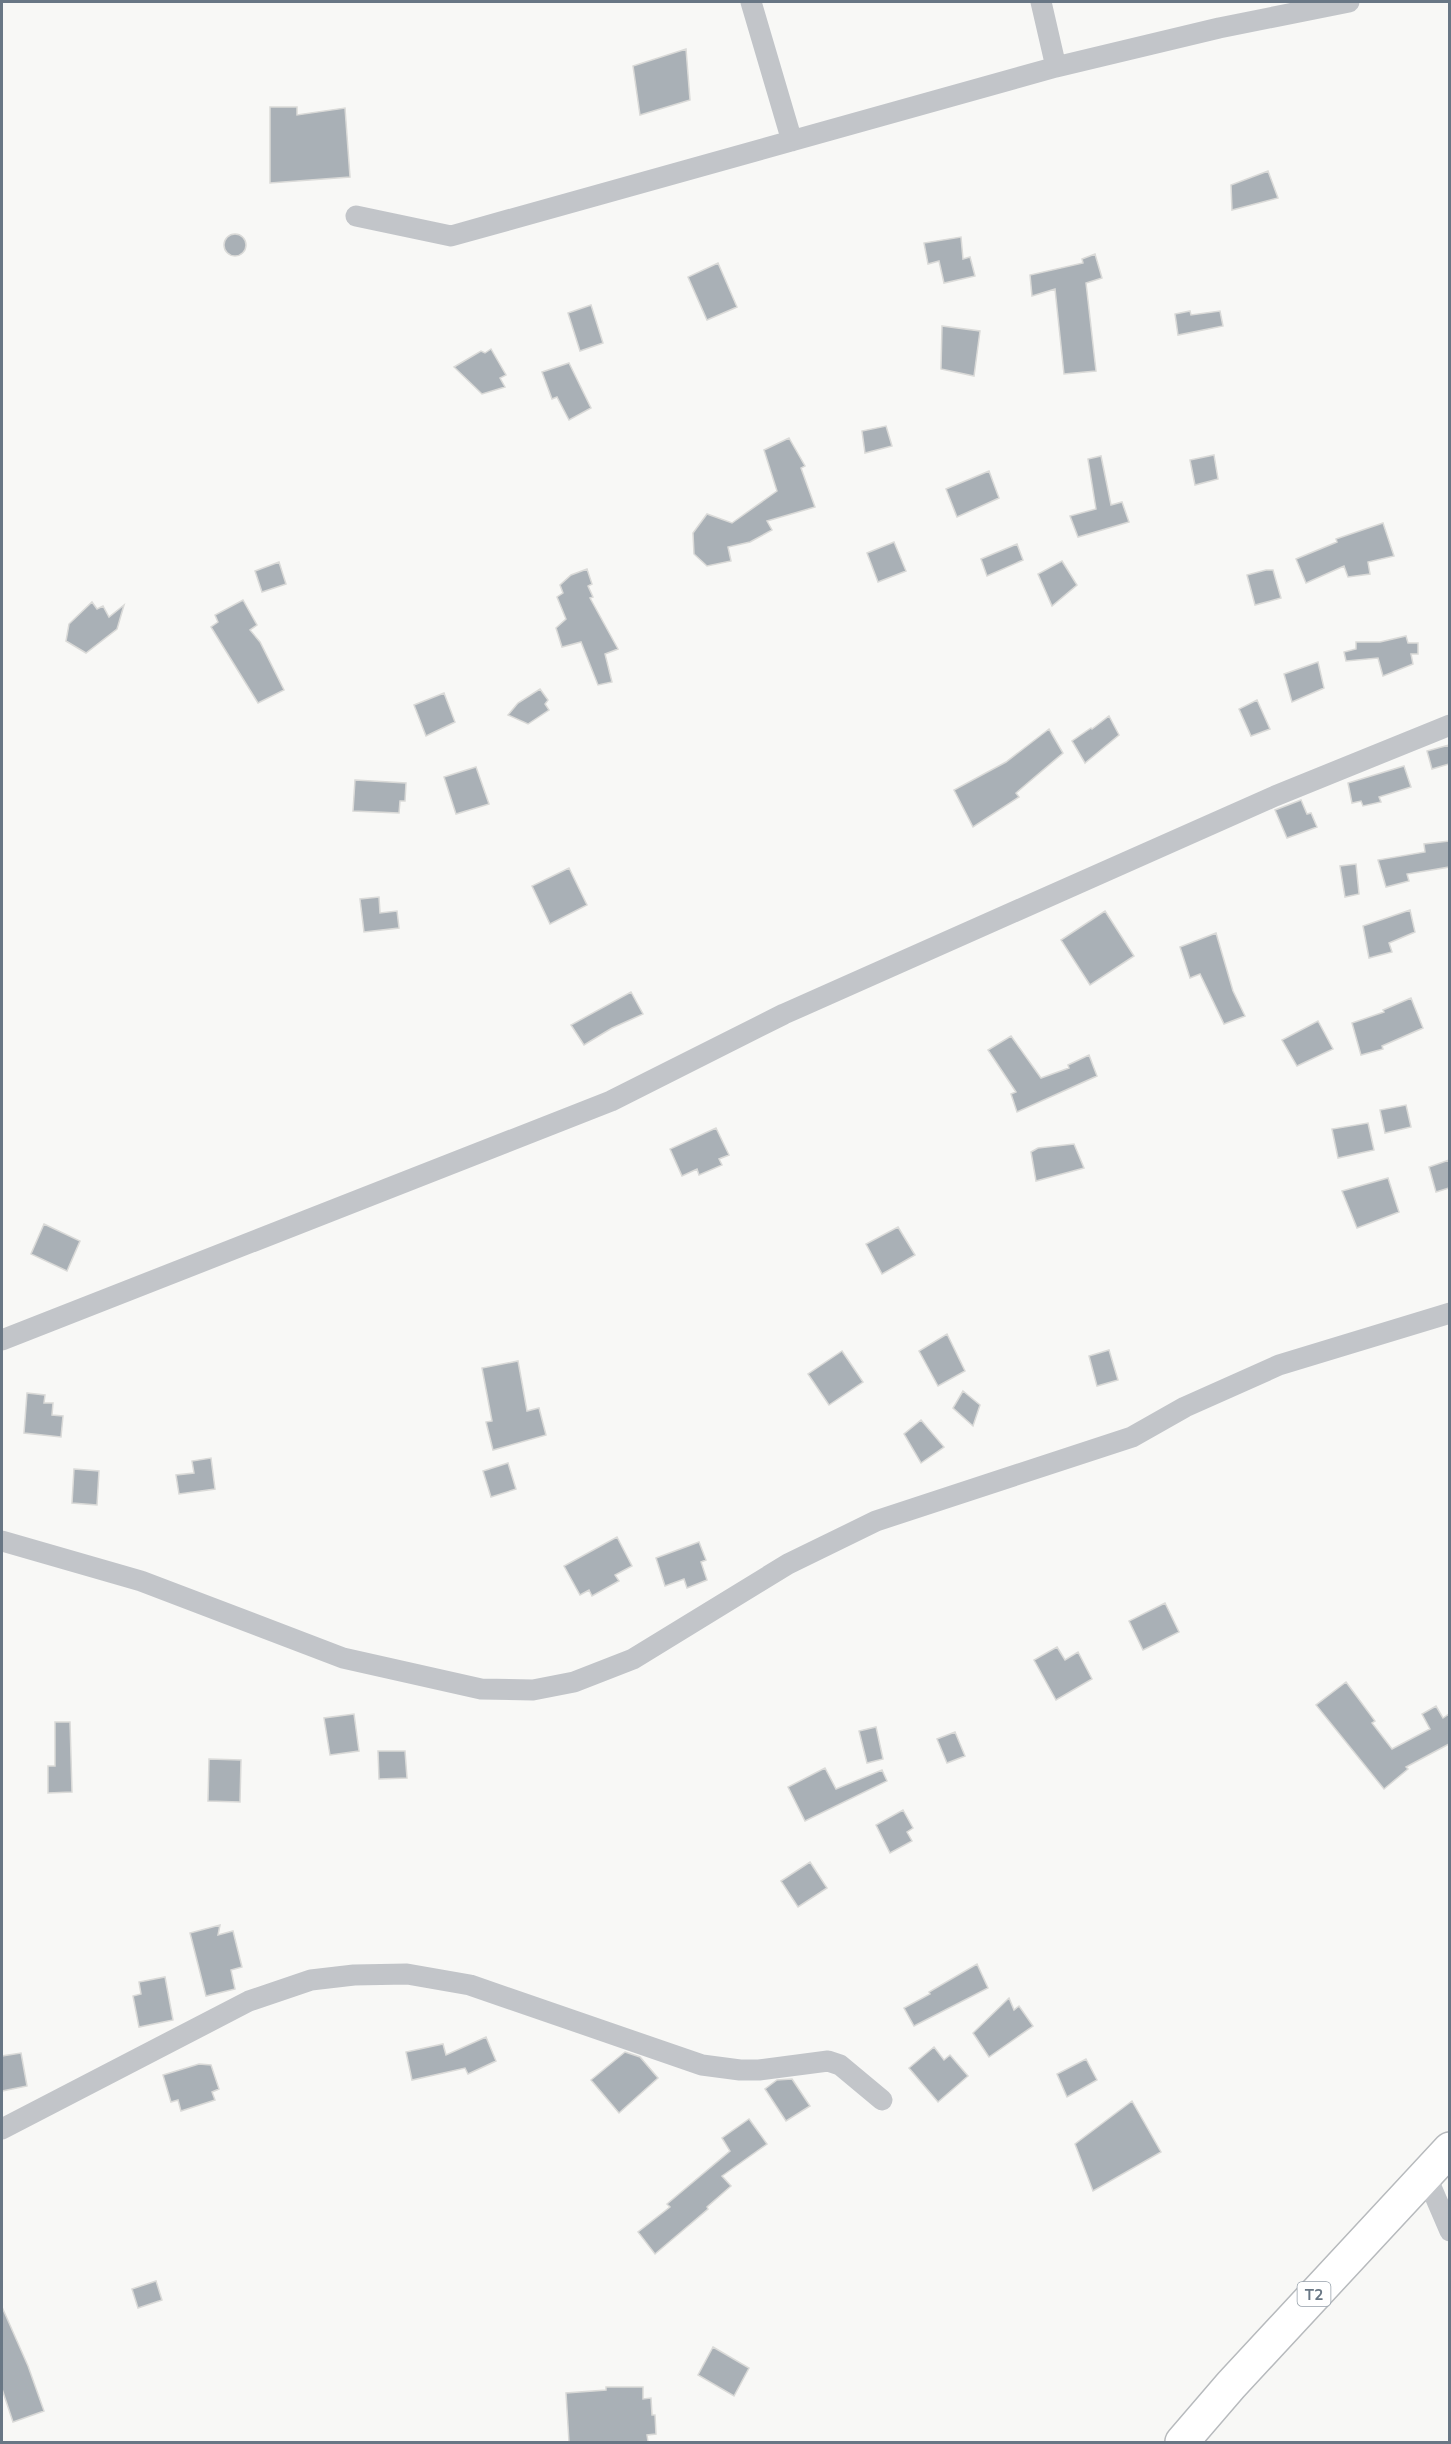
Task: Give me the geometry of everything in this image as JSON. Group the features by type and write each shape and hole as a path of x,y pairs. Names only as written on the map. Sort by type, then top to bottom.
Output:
{"highway":[{"name":"T2","path":"1182,2442 1231,2385 1449,2149"}],"street":[{"path":"752,2 792,141"},
{"path":"1041,2 1056,67"},
{"path":"356,216 452,236 1056,67 1219,28 1343,2"},
{"path":"2,1340 611,1101 784,1014 1275,796 1449,725"},
{"path":"2,1541 141,1581 343,1658 481,1689 533,1690 574,1682 633,1659 788,1564 876,1521 1132,1437 1185,1407 1279,1365 1449,1313"},
{"path":"2,2129 249,2001 311,1980 354,1975 407,1974 470,1984 702,2065 759,2070 828,2061 840,2065 882,2100"},
{"path":"1425,2173 1449,2231"}],"building":[{"path":"686,49 690,100 640,115 633,66"},
{"path":"270,107 297,107 297,115 345,108 350,177 270,183"},
{"path":"1268,171 1278,198 1232,210 1231,185"},
{"path":"235,234 243,237 246,245 243,253 235,256 227,253 224,245 227,237"},
{"path":"961,237 963,259 970,257 975,276 944,283 939,261 928,264 924,243"},
{"path":"1095,254 1102,278 1086,283 1096,371 1064,374 1055,289 1032,296 1030,275 1083,263 1082,259"},
{"path":"718,263 737,307 707,320 688,277"},
{"path":"591,305 603,343 580,351 568,313"},
{"path":"1190,311 1191,315 1220,311 1223,326 1178,335 1175,314"},
{"path":"942,326 980,331 974,376 941,369"},
{"path":"491,349 506,375 500,378 505,387 482,394 454,367 481,351 485,353"},
{"path":"569,363 591,408 569,420 557,397 552,399 542,372"},
{"path":"886,426 892,446 865,453 862,431"},
{"path":"789,438 805,466 801,468 815,507 767,521 772,530 750,542 728,547 731,561 707,566 694,554 693,533 707,514 732,523 777,491 764,450"},
{"path":"1214,455 1218,479 1195,485 1190,460"},
{"path":"1101,456 1111,505 1122,502 1129,522 1078,537 1070,516 1096,509 1088,459"},
{"path":"989,471 999,498 957,517 946,489"},
{"path":"1383,523 1394,556 1368,562 1370,574 1348,577 1344,566 1306,583 1296,559 1337,542 1336,539"},
{"path":"894,542 906,571 878,582 867,553"},
{"path":"1017,544 1023,560 987,576 981,559"},
{"path":"1062,561 1077,585 1052,606 1038,574"},
{"path":"279,562 286,584 262,592 255,571"},
{"path":"587,569 592,584 588,586 593,597 590,598 618,649 605,654 612,682 598,685 581,642 562,647 556,628 566,619 557,597 563,593 560,585 571,575"},
{"path":"1273,570 1281,598 1255,605 1247,575"},
{"path":"243,600 257,625 250,630 260,642 284,690 258,703 211,627 218,622 215,615"},
{"path":"92,602 97,609 103,606 109,617 124,605 117,629 86,653 66,641 69,624"},
{"path":"1406,636 1408,643 1418,643 1418,654 1411,654 1413,664 1383,676 1378,658 1346,661 1344,652 1356,649 1356,642 1380,642"},
{"path":"1318,662 1324,688 1292,702 1284,674"},
{"path":"540,689 548,700 545,704 549,710 528,724 508,715 518,703"},
{"path":"444,693 455,722 426,736 414,705"},
{"path":"1257,700 1270,729 1251,736 1239,709"},
{"path":"1109,716 1119,735 1085,763 1072,741"},
{"path":"1049,729 1063,753 1016,793 1019,797 973,827 954,790 1006,762"},
{"path":"1449,745 1449,764 1432,769 1427,751"},
{"path":"1404,766 1411,787 1379,797 1381,802 1363,806 1361,801 1352,803 1348,783"},
{"path":"476,767 489,804 456,814 444,777"},
{"path":"355,780 406,783 405,801 400,801 399,813 353,811"},
{"path":"1301,800 1307,814 1311,813 1317,827 1287,838 1275,810"},
{"path":"1449,841 1449,867 1407,874 1409,881 1386,887 1378,860 1425,852 1424,844"},
{"path":"1356,864 1359,894 1345,897 1340,866"},
{"path":"569,868 587,905 550,924 532,886"},
{"path":"379,897 380,913 397,911 399,928 364,932 360,899"},
{"path":"1410,910 1415,932 1389,943 1392,952 1369,958 1363,926"},
{"path":"1105,911 1134,956 1090,985 1061,940"},
{"path":"1216,933 1233,991 1245,1016 1224,1024 1200,974 1190,978 1180,947"},
{"path":"631,992 643,1014 612,1028 584,1045 571,1025"},
{"path":"1411,998 1423,1028 1382,1046 1383,1049 1361,1055 1352,1023 1384,1012 1383,1010"},
{"path":"1318,1021 1333,1049 1297,1066 1282,1040"},
{"path":"1011,1036 1041,1078 1069,1068 1068,1065 1089,1055 1097,1076 1017,1112 1011,1094 1016,1092 988,1050"},
{"path":"1406,1105 1411,1127 1385,1133 1380,1110"},
{"path":"1368,1123 1374,1150 1338,1158 1332,1129"},
{"path":"716,1128 729,1155 719,1159 722,1165 699,1175 697,1169 682,1176 670,1149"},
{"path":"1074,1144 1084,1168 1036,1181 1031,1152 1038,1148"},
{"path":"1449,1160 1449,1188 1436,1192 1429,1167"},
{"path":"1388,1178 1399,1212 1357,1228 1342,1191"},
{"path":"44,1224 80,1241 67,1271 31,1254"},
{"path":"898,1227 915,1255 882,1274 866,1244"},
{"path":"947,1334 965,1371 938,1386 919,1351"},
{"path":"1109,1350 1118,1380 1097,1386 1089,1356"},
{"path":"842,1351 863,1382 829,1405 808,1374"},
{"path":"518,1361 527,1411 539,1408 546,1435 493,1450 486,1422 492,1421 482,1368"},
{"path":"963,1391 980,1405 973,1426 953,1408"},
{"path":"27,1393 45,1395 44,1403 53,1403 52,1415 63,1416 61,1437 24,1433"},
{"path":"921,1420 944,1447 921,1463 904,1434"},
{"path":"211,1458 215,1489 179,1494 176,1475 194,1473 192,1461"},
{"path":"508,1463 516,1489 491,1497 483,1471"},
{"path":"74,1469 99,1471 97,1505 72,1503"},
{"path":"617,1537 632,1566 615,1575 619,1581 592,1596 589,1590 580,1595 564,1566"},
{"path":"699,1542 706,1560 701,1562 707,1580 687,1588 684,1579 665,1586 656,1558"},
{"path":"1165,1603 1179,1632 1143,1650 1129,1621"},
{"path":"1057,1647 1065,1660 1078,1652 1092,1679 1056,1700 1034,1660"},
{"path":"1346,1682 1375,1721 1372,1723 1392,1749 1430,1729 1422,1714 1436,1706 1443,1718 1449,1714 1449,1744 1406,1767 1408,1769 1384,1789 1316,1705"},
{"path":"354,1714 359,1751 330,1755 324,1718"},
{"path":"55,1722 70,1722 72,1792 48,1793 48,1766 55,1766"},
{"path":"876,1727 883,1759 867,1763 859,1731"},
{"path":"955,1732 965,1756 947,1763 937,1739"},
{"path":"378,1751 405,1751 407,1778 379,1779"},
{"path":"209,1759 241,1760 240,1802 208,1801"},
{"path":"825,1768 836,1789 882,1770 887,1781 805,1821 788,1787"},
{"path":"903,1810 913,1828 907,1832 912,1841 890,1853 876,1825"},
{"path":"810,1862 827,1888 798,1907 781,1881"},
{"path":"220,1925 218,1935 233,1931 242,1967 231,1970 235,1989 206,1996 190,1933"},
{"path":"977,1964 988,1988 914,2026 904,2008"},
{"path":"165,1977 173,2020 139,2027 133,1996 141,1994 139,1982"},
{"path":"1009,1998 1014,2010 1019,2006 1033,2026 989,2057 973,2033"},
{"path":"486,2037 496,2061 468,2074 465,2068 412,2080 406,2052 443,2044 446,2055"},
{"path":"934,2047 944,2060 950,2055 968,2076 938,2102 909,2068"},
{"path":"625,2052 640,2057 658,2078 619,2113 591,2080"},
{"path":"21,2053 27,2086 2,2091 2,2056"},
{"path":"1086,2059 1097,2080 1067,2097 1057,2074"},
{"path":"199,2064 211,2065 219,2089 212,2092 215,2100 181,2111 178,2100 171,2102 163,2075"},
{"path":"792,2079 810,2106 786,2121 765,2089 777,2080"},
{"path":"1132,2101 1161,2152 1093,2191 1075,2144"},
{"path":"749,2119 767,2144 722,2176 731,2186 707,2207 708,2209 655,2254 638,2232 670,2207 667,2204 730,2151 722,2138"},
{"path":"156,2281 162,2300 138,2308 132,2289"},
{"path":"2,2307 28,2366 44,2411 13,2422 2,2389"},
{"path":"713,2347 749,2368 734,2396 698,2375"},
{"path":"606,2387 643,2387 643,2399 651,2398 652,2415 655,2415 656,2434 647,2435 648,2442 569,2442 566,2393 606,2390"}]}
